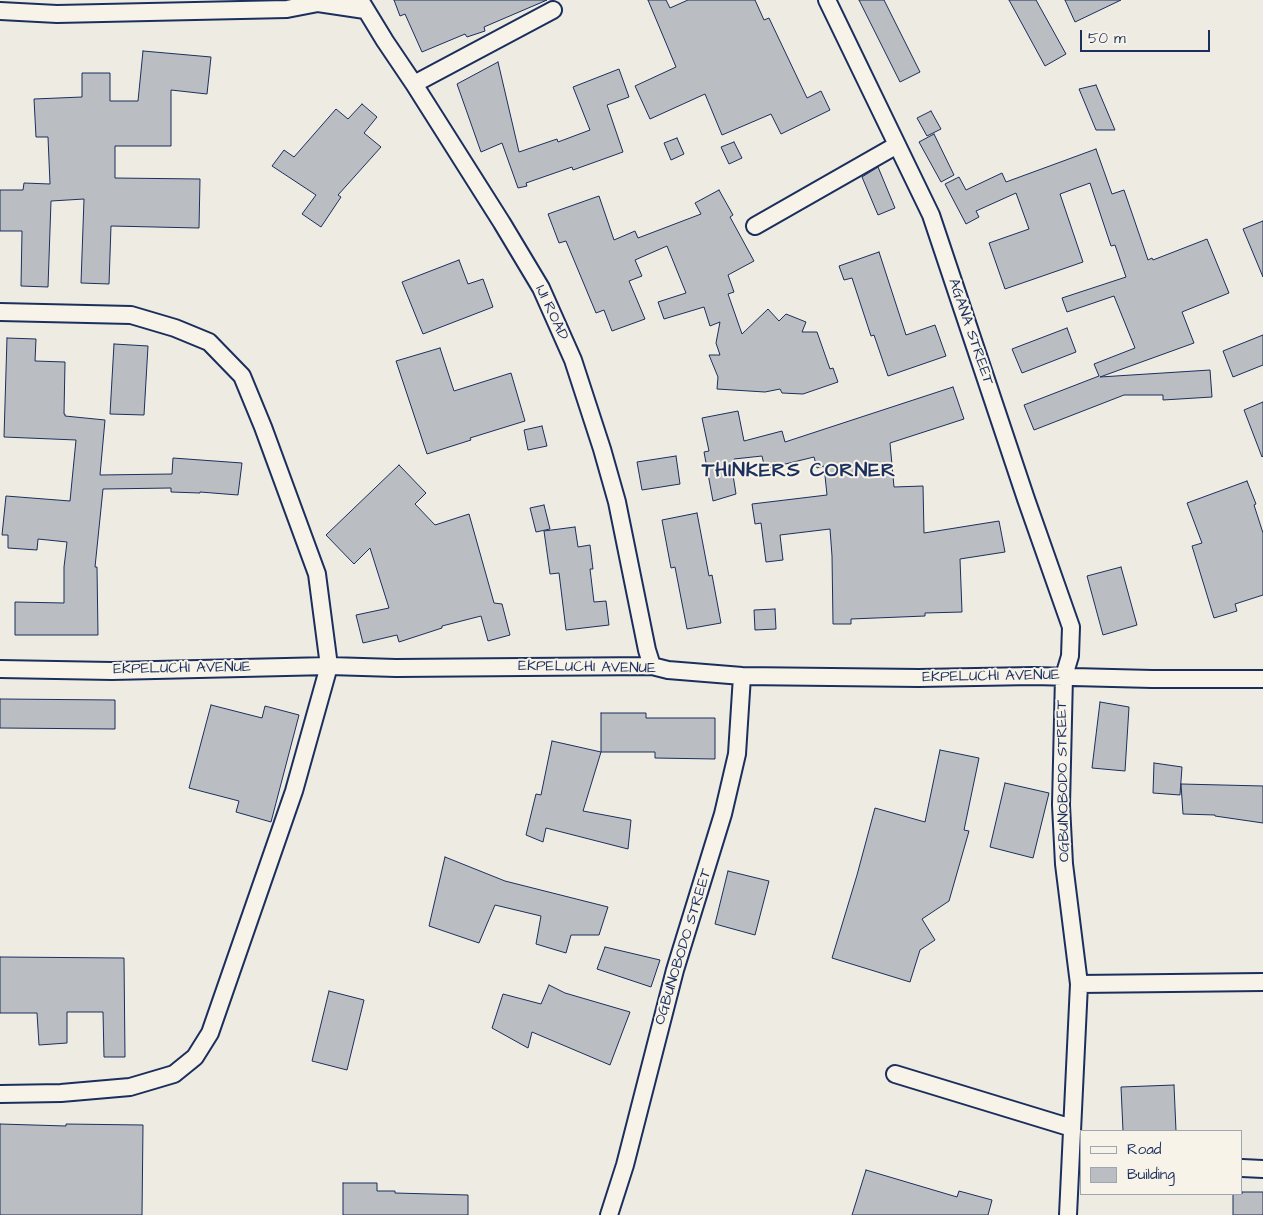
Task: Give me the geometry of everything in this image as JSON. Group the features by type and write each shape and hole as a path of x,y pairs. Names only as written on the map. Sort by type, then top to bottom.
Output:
{"street":[{"name":"AGANA STREET","path":"827,0 931,215 1071,627 1070,656 1064,676"},
{"path":"0,11 57,14 318,3 363,5"},
{"name":"IJI ROAD","path":"363,5 502,223 541,288 573,360 602,449 616,502 652,666"},
{"path":"414,84 553,10"},
{"path":"755,226 897,145"},
{"path":"0,312 131,315 175,328 209,342 242,376 263,427 317,574 329,666 294,791 244,930 210,1033 195,1057 174,1074 130,1087 61,1093 0,1094"},
{"name":"EKPELUCHI AVENUE","path":"0,669 112,671 329,666 396,668 652,666 668,670 742,676 919,678 1064,676 1152,679 1263,679"},
{"name":"OGBUNOBODO STREET","path":"610,1215 625,1165 675,970 707,870 725,805 737,754 742,676"},
{"name":"OGBUNOBODO STREET","path":"1064,676 1061,805 1064,864 1079,984 1072,1128 1076,1165 1068,1215"},
{"path":"1079,984 1263,982"},
{"path":"895,1074 1072,1128"},
{"path":"1243,1168 1263,1169"}],"building":[{"path":"394,0 547,0 484,27 485,31 467,37 465,34 422,52 405,14 400,16"},
{"path":"648,0 666,0 670,8 688,0 755,0 764,20 769,18 807,98 821,91 830,110 781,134 771,114 722,135 705,94 650,119 635,86 676,67"},
{"path":"859,0 884,0 920,72 900,82"},
{"path":"1009,0 1036,0 1066,54 1045,66"},
{"path":"1065,0 1121,0 1075,22"},
{"path":"143,51 211,57 207,94 171,90 171,146 115,146 115,178 200,179 199,228 111,226 109,284 81,283 84,199 51,201 48,287 21,286 22,231 0,231 0,190 23,190 24,183 50,184 48,137 36,137 34,99 82,97 82,73 110,73 110,101 138,101"},
{"path":"498,62 519,152 557,139 558,142 590,130 573,87 619,69 629,97 607,105 623,152 573,170 572,167 526,183 527,186 518,188 502,143 481,152 457,84"},
{"path":"1096,85 1115,130 1096,130 1079,89"},
{"path":"362,104 377,117 364,133 381,147 338,195 341,197 321,227 302,214 316,195 272,166 284,150 294,157 336,109 348,119"},
{"path":"931,111 941,129 927,136 917,118"},
{"path":"934,134 954,175 941,182 919,142"},
{"path":"677,138 684,154 671,160 664,143"},
{"path":"734,142 742,158 729,164 721,147"},
{"path":"1096,149 1112,194 1124,190 1148,260 1152,258 1153,260 1207,239 1229,293 1182,312 1194,343 1100,377 1210,370 1212,397 1163,400 1163,395 1124,395 1034,430 1024,405 1099,376 1094,364 1135,348 1114,296 1067,312 1062,298 1126,277 1115,245 1111,246 1090,183 1060,194 1083,262 1005,289 989,243 1029,229 1016,193 976,211 979,217 966,224 945,184 959,177 966,190 1002,173 1006,182"},
{"path":"878,167 895,208 878,215 862,177"},
{"path":"719,190 733,215 730,217 754,261 728,275 734,292 728,294 742,334 768,309 779,321 786,314 806,322 802,332 817,332 830,369 833,368 838,382 803,394 782,393 780,389 765,392 717,389 718,377 709,355 720,355 716,343 720,322 710,326 704,307 664,319 658,302 686,293 667,246 635,260 642,276 629,281 645,319 612,331 604,310 596,313 566,241 559,243 548,214 599,196 614,240 635,231 638,238 701,214 695,203"},
{"path":"1263,221 1263,277 1243,229"},
{"path":"879,252 906,335 935,325 946,356 888,376 874,335 871,336 852,278 844,280 839,266"},
{"path":"459,260 468,284 483,279 493,307 423,334 402,282"},
{"path":"1067,328 1076,352 1022,373 1012,349"},
{"path":"1263,335 1263,365 1233,377 1223,351"},
{"path":"7,338 36,339 35,361 65,362 65,416 105,420 100,475 172,474 173,458 242,463 238,495 171,492 171,488 103,489 95,567 97,567 98,635 15,635 15,602 64,603 64,567 67,542 38,539 37,550 8,548 8,535 2,535 6,496 70,501 76,440 4,437"},
{"path":"114,344 148,346 144,415 110,414"},
{"path":"440,348 454,391 511,373 525,421 427,454 396,361"},
{"path":"953,387 964,419 890,443 894,487 923,486 924,533 999,521 1005,552 960,559 962,612 925,613 925,616 851,619 851,624 833,624 830,529 780,535 783,560 766,562 761,523 755,524 752,504 827,495 824,466 817,468 814,457 765,469 762,456 734,459 733,475 736,494 713,501 704,452 709,451 702,418 738,411 744,441 782,431 785,442"},
{"path":"1263,402 1263,456 1262,457 1244,410"},
{"path":"542,426 547,446 528,450 524,430"},
{"path":"676,456 680,484 642,490 637,462"},
{"path":"399,465 426,493 415,504 435,525 469,514 494,603 502,604 510,635 488,641 481,616 442,626 442,628 399,642 397,635 363,643 356,615 389,608 370,548 354,564 326,535"},
{"path":"1247,481 1256,504 1254,505 1263,533 1263,595 1235,604 1237,611 1214,618 1192,546 1202,543 1187,503"},
{"path":"544,505 550,529 536,532 530,508"},
{"path":"697,513 709,576 712,575 721,623 687,629 675,567 671,568 662,520"},
{"path":"575,527 578,547 590,545 593,569 590,569 594,602 606,601 609,625 566,630 559,573 550,574 544,531"},
{"path":"1121,567 1137,625 1103,635 1087,576"},
{"path":"775,609 776,629 755,630 754,610"},
{"path":"0,699 115,700 115,729 0,728"},
{"path":"1100,702 1129,707 1125,771 1092,768"},
{"path":"211,705 262,718 265,706 299,715 271,822 236,812 239,801 189,788"},
{"path":"601,713 646,713 646,718 715,718 715,759 655,758 655,752 601,752"},
{"path":"552,741 601,752 583,811 631,820 628,849 546,828 543,842 526,835 536,794 541,795"},
{"path":"940,750 979,758 964,830 969,831 949,901 922,919 935,940 920,950 910,982 832,958 875,808 925,822"},
{"path":"1154,763 1182,767 1180,795 1153,793"},
{"path":"1005,783 1049,793 1033,858 990,847"},
{"path":"1181,784 1263,786 1263,823 1215,815 1183,814"},
{"path":"445,857 505,881 608,907 599,935 571,935 566,953 536,944 541,916 495,905 479,943 429,926"},
{"path":"728,871 769,881 755,935 715,924"},
{"path":"605,947 660,960 651,987 597,969"},
{"path":"0,957 124,958 125,1057 104,1057 103,1012 67,1012 67,1043 39,1045 37,1013 0,1013"},
{"path":"549,985 565,993 630,1012 610,1065 532,1032 528,1048 492,1028 503,994 541,1004"},
{"path":"329,991 364,1000 347,1070 312,1061"},
{"path":"1174,1085 1176,1130 1123,1130 1121,1087"},
{"path":"0,1124 66,1126 66,1124 143,1125 142,1215 0,1215"},
{"path":"866,1170 957,1197 959,1191 992,1200 988,1215 852,1215"},
{"path":"343,1183 377,1183 377,1191 395,1191 395,1193 468,1195 468,1215 343,1215"},
{"path":"1243,1192 1263,1192 1263,1215 1233,1215 1233,1195 1243,1195"}],"district":[{"name":"THINKERS CORNER","path":"799,472"}]}
